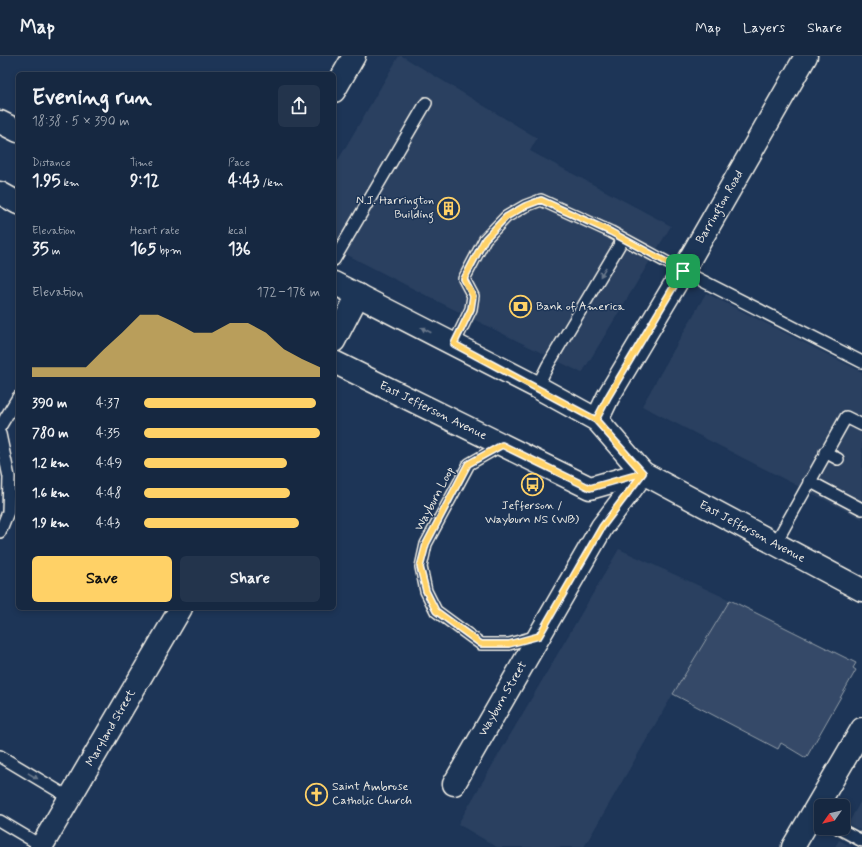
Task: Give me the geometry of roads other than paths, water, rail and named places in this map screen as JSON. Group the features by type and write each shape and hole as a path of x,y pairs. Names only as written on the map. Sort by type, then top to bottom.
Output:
{"street":[{"path":"336,88 354,56"},
{"name":"Barrington Road","path":"596,420 806,56"},
{"path":"0,122 16,130"},
{"path":"0,193 16,202"},
{"name":"East Jefferson Avenue","path":"336,284 537,387 596,420 643,473 775,544 861,586"},
{"path":"336,337 358,295"},
{"name":"East Jefferson Avenue","path":"336,363 590,488 643,473"},
{"name":"Wayburn Street","path":"454,784 602,527 643,473"},
{"name":"Maryland Street","path":"42,847 180,610"},
{"path":"826,799 862,729"},
{"path":"794,847 814,820"}],"lane":[{"path":"336,257 426,103"},
{"path":"454,344 471,309 473,296 464,279 485,239 506,217 525,206 541,200 623,238 683,271 862,362"},
{"path":"537,387 548,364 623,238"},
{"path":"0,427 16,400"},
{"path":"775,544 846,417 862,425"},
{"path":"0,434 9,477 8,512 0,532"},
{"name":"Wayburn Loop","path":"502,445 468,464 426,544 420,567 426,591 436,611 481,644 509,644 539,636"},
{"path":"826,452 838,459"},
{"path":"809,481 862,509"},
{"path":"0,756 70,798"},
{"path":"0,822 42,847"},
{"path":"850,834 862,840"}],"place":[{"name":"N.J. Harrington Building","path":"449,208"},
{"name":"Bank of America","path":"521,307"},
{"name":"Jefferson / Wayburn NS (WB)","path":"532,485"},
{"name":"Saint Ambrose Catholic Church","path":"317,794"}]}
